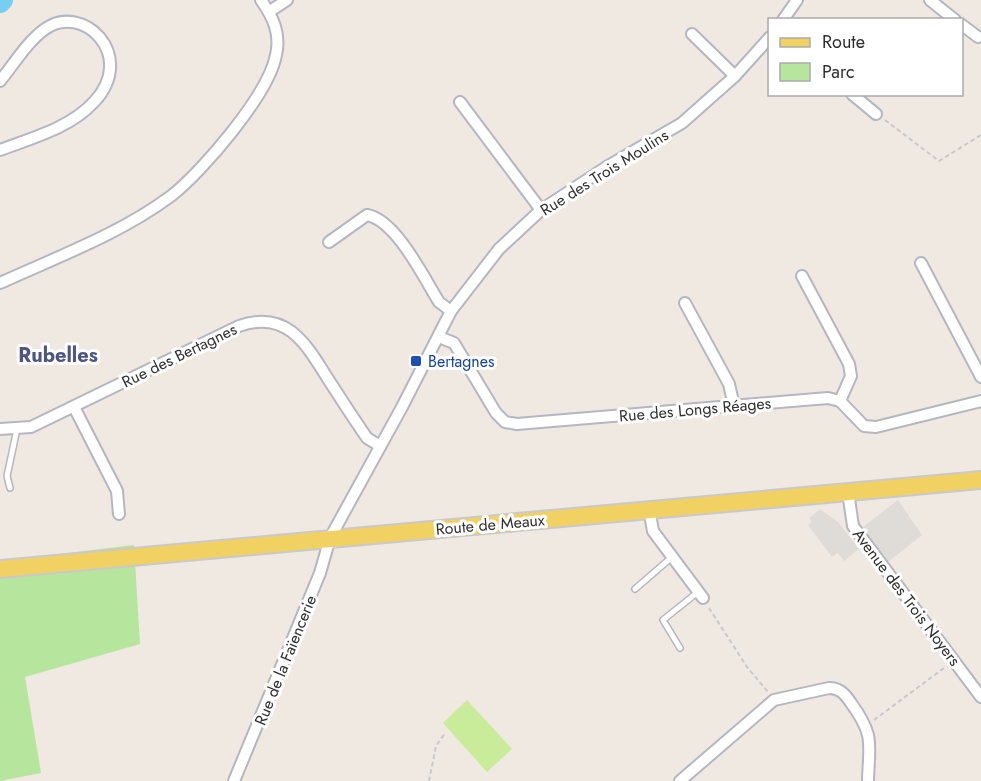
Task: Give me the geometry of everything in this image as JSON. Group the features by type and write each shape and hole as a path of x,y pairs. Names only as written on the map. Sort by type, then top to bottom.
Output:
{"main road":[{"name":"Route de Meaux","path":"0,569 981,480"}],"street":[{"path":"0,283 135,219 171,195 201,168 233,129 268,79 278,42 276,25 270,11 261,0"},
{"path":"270,11 287,0"},
{"path":"784,18 797,0"},
{"path":"930,0 952,18"},
{"path":"0,81 46,28 66,22 86,26 103,40 112,61 110,77 93,104 63,125 0,150"},
{"path":"963,25 978,37"},
{"path":"692,34 735,76"},
{"name":"Rue des Trois Moulins","path":"330,538 451,311 499,249 541,210 608,166 682,123 735,76 768,39"},
{"path":"854,96 876,114"},
{"path":"460,102 541,210"},
{"path":"329,242 367,215 378,217 390,227 440,302 451,311"},
{"path":"921,263 981,377"},
{"path":"802,276 849,364 851,376 840,401 855,420 864,426 876,427 981,400"},
{"path":"685,303 729,384 734,406"},
{"name":"Rue des Bertagnes","path":"0,429 31,427 251,321 272,322 289,329 304,342 367,438 380,446"},
{"name":"Rue des Longs Réages","path":"439,337 454,343 496,413 505,422 517,424 828,398 840,401"},
{"path":"74,407 117,491 118,514"},
{"name":"Avenue des Trois Noyers","path":"848,492 853,526 981,697"},
{"path":"649,509 653,531 700,595"},
{"name":"Rue de la Faïencerie","path":"234,781 320,573 330,538"},
{"path":"680,781 774,700 837,688 867,726 868,781"}],"lane":[{"path":"10,488 7,476 17,429"},
{"path":"635,590 672,557"},
{"path":"680,648 663,620 700,595"}],"path":[{"path":"876,114 939,161 981,135"},
{"path":"700,595 747,667 774,700"},
{"path":"867,726 954,660"},
{"path":"429,781 436,746 445,733"}],"green space":[{"path":"134,545 140,644 25,677 41,773 0,781 0,561"},
{"path":"467,700 512,749 487,772 443,723"}],"shaded area":[{"path":"898,500 922,535 888,562 863,527"},
{"path":"820,509 838,522 859,549 844,561 838,553 832,557 808,525 812,522 809,518"}],"place":[{"name":"Bertagnes","path":"416,361"}],"district":[{"name":"Rubelles","path":"58,355"}]}
